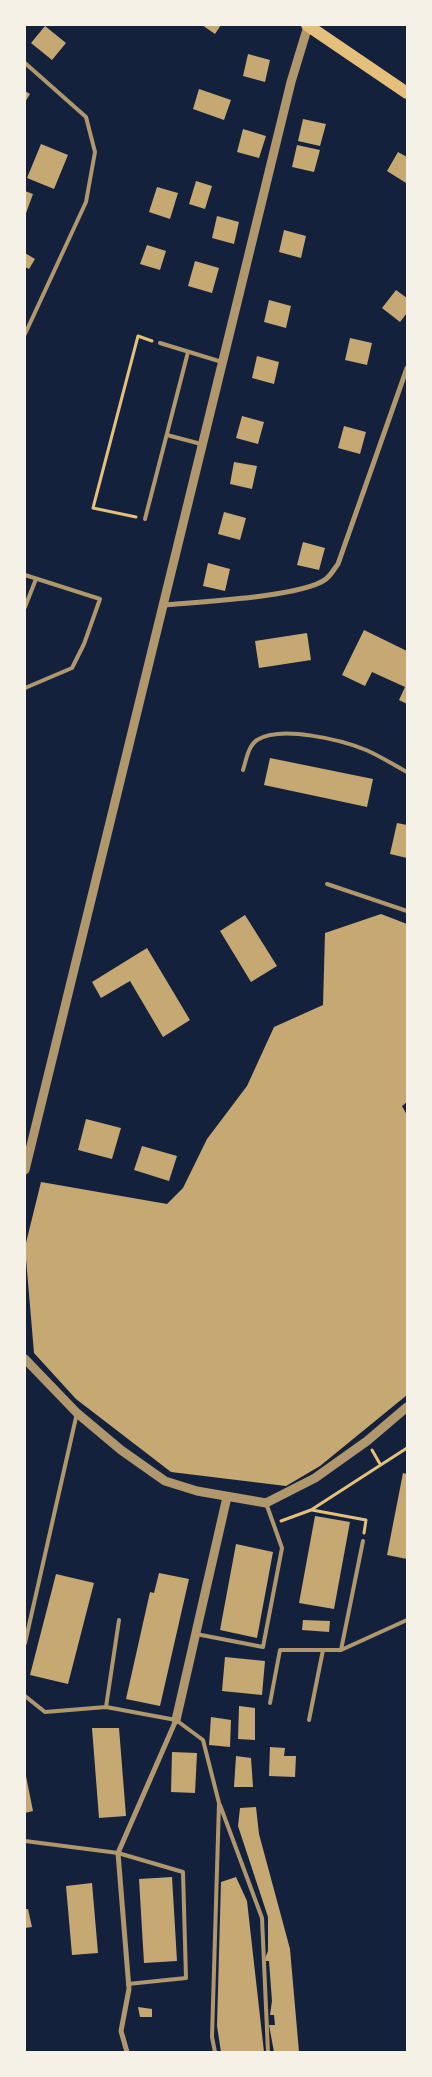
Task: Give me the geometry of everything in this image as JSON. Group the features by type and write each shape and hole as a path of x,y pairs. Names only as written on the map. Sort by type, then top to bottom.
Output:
{"main road":[{"path":"307,26 407,93"}],"street":[{"path":"25,1170 291,82 307,26"},
{"path":"163,605 229,599 306,588 326,579 338,564 407,368"},
{"path":"25,1359 77,1413 121,1450 165,1481 227,1497 266,1503 322,1472 368,1442 407,1408"},
{"path":"127,2052 121,2031 128,1984 118,1853 176,1720 227,1497"}],"lane":[{"path":"25,63 86,117 95,152 86,202 25,334"},
{"path":"160,343 222,362"},
{"path":"145,519 188,352"},
{"path":"167,435 202,445"},
{"path":"25,575 100,599 84,644 72,668 25,688"},
{"path":"25,607 36,579"},
{"path":"243,770 249,750 256,740 285,732 329,740 365,750 407,772"},
{"path":"327,884 407,911"},
{"path":"25,1643 30,1614 77,1413"},
{"path":"196,1634 263,1647 282,1548 266,1503"},
{"path":"340,1650 363,1541"},
{"path":"25,1613 30,1614"},
{"path":"106,1707 119,1620"},
{"path":"270,1703 280,1650 340,1650 407,1620"},
{"path":"309,1720 323,1650"},
{"path":"25,1696 45,1712 106,1707 176,1720 203,1740 219,1803 262,1918 268,2052"},
{"path":"215,2052 212,2037 219,1803"},
{"path":"25,1841 118,1853 183,1872 186,1978 128,1984"}],"path":[{"path":"145,519 93,508 138,336 160,343"},
{"path":"273,1523 311,1510 407,1448"},
{"path":"311,1510 366,1520 363,1541"}],"building":[{"path":"202,25 221,25 215,34"},
{"path":"45,26 66,43 52,60 31,43"},
{"path":"248,54 270,60 265,82 243,76"},
{"path":"199,89 231,100 224,120 193,109"},
{"path":"25,91 30,94 25,102"},
{"path":"303,119 326,124 320,146 298,141"},
{"path":"243,129 266,136 259,158 237,152"},
{"path":"41,144 68,155 54,189 27,178"},
{"path":"297,145 320,150 314,172 292,167"},
{"path":"398,152 407,157 406,183 387,171"},
{"path":"196,181 212,186 205,209 189,204"},
{"path":"157,187 178,193 170,219 149,212"},
{"path":"25,191 33,194 25,216"},
{"path":"217,216 239,222 234,244 212,238"},
{"path":"284,230 306,236 301,258 279,252"},
{"path":"147,245 166,251 160,270 140,264"},
{"path":"25,253 35,259 29,269 25,267"},
{"path":"195,261 219,268 212,293 188,286"},
{"path":"396,290 407,298 407,313 400,322 382,308"},
{"path":"269,300 291,306 286,328 264,322"},
{"path":"350,338 372,343 367,365 345,360"},
{"path":"257,356 279,362 274,384 252,378"},
{"path":"242,416 264,422 258,444 236,438"},
{"path":"344,426 366,432 360,454 338,448"},
{"path":"234,462 257,466 252,489 230,484"},
{"path":"224,512 246,518 240,540 218,534"},
{"path":"303,542 325,548 319,570 297,565"},
{"path":"208,563 230,569 225,591 203,586"},
{"path":"364,630 407,651 407,704 399,700 405,687 372,672 365,686 342,675"},
{"path":"307,633 311,660 259,668 255,641"},
{"path":"270,758 373,779 367,807 264,785"},
{"path":"397,823 407,825 407,858 390,854"},
{"path":"381,914 407,924 407,1102 402,1106 407,1115 407,1395 320,1466 286,1486 171,1472 76,1399 34,1353 25,1247 41,1182 167,1204 183,1188 207,1139 247,1086 274,1027 323,1005 325,933"},
{"path":"245,915 277,966 251,982 220,931"},
{"path":"147,948 190,1020 163,1037 130,981 101,998 92,982"},
{"path":"86,1119 121,1128 112,1159 78,1150"},
{"path":"142,1146 177,1156 169,1181 134,1170"},
{"path":"403,1473 407,1474 407,1559 387,1555"},
{"path":"315,1516 350,1522 334,1609 299,1603"},
{"path":"236,1544 273,1552 257,1638 220,1630"},
{"path":"159,1573 189,1579 160,1706 126,1699 150,1592 154,1593"},
{"path":"56,1574 94,1583 68,1684 30,1675"},
{"path":"303,1620 330,1621 329,1632 302,1630"},
{"path":"225,1657 265,1661 262,1695 222,1691"},
{"path":"239,1706 255,1708 255,1740 238,1739"},
{"path":"211,1717 231,1720 230,1747 209,1745"},
{"path":"92,1728 119,1728 126,1816 99,1818"},
{"path":"270,1747 285,1748 284,1756 296,1756 295,1777 269,1776"},
{"path":"172,1752 197,1753 195,1793 171,1792"},
{"path":"236,1756 251,1758 253,1787 234,1787"},
{"path":"25,1771 33,1811 25,1813"},
{"path":"256,1807 259,1834 290,1949 299,2052 274,2052 269,2025 275,2025 274,2015 270,2015 272,2001 269,1961 264,1961 268,1951 268,1917 238,1826 240,1808"},
{"path":"172,1877 177,1961 144,1963 139,1879"},
{"path":"236,1877 247,1901 264,2052 221,2052 217,2026 221,1882"},
{"path":"92,1883 98,1953 72,1955 66,1886"},
{"path":"25,1909 28,1909 32,1927 25,1928"},
{"path":"138,2007 152,2009 152,2017 140,2017"}]}
